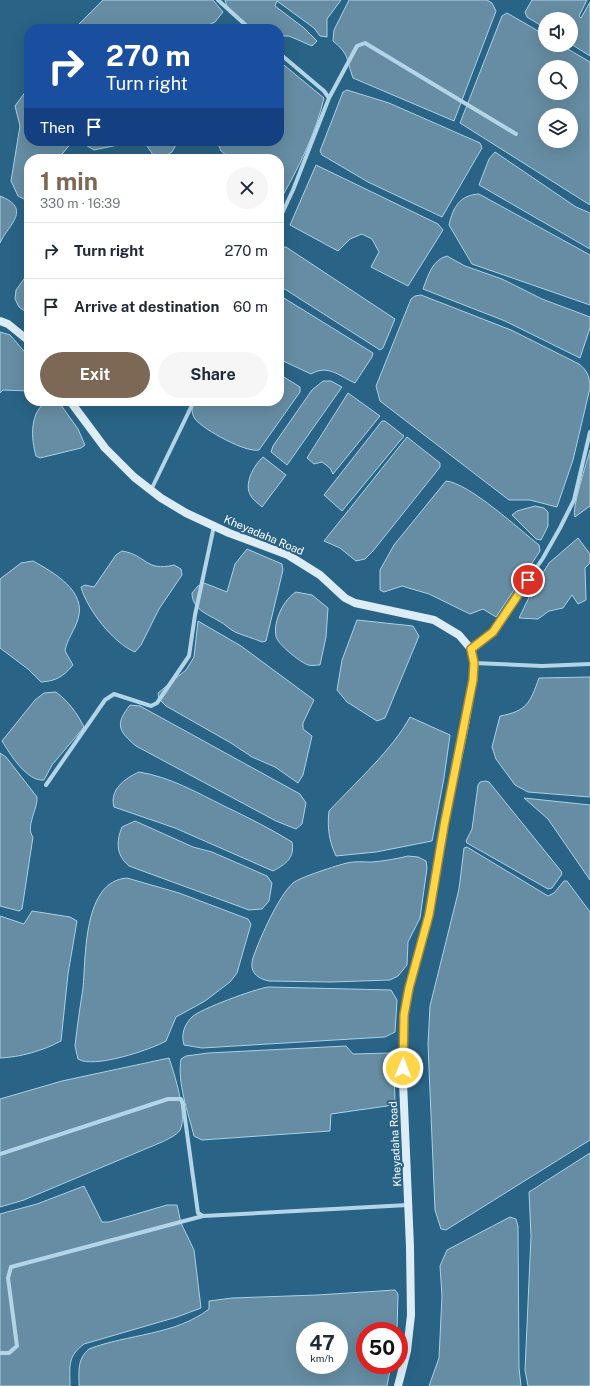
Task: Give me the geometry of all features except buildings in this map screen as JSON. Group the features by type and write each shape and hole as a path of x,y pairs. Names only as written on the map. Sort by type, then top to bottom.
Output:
{"main road":[{"path":"0,321 8,324 24,337"},
{"name":"Kheyadaha Road","path":"74,406 105,448 134,477 151,491 186,513 214,526 288,555 320,575 345,598 355,603 434,620 459,634 471,649 474,663 473,680 465,725 444,826 429,915 409,988 404,1015 403,1082 411,1315 406,1351 398,1386"}],"street":[{"path":"218,0 244,24"},
{"path":"284,210 294,190 329,98 357,46 364,43 516,134"},
{"path":"284,57 324,91 329,98"},
{"path":"151,491 192,406"},
{"path":"471,649 485,640 493,632 543,558 560,528 574,500 590,432"},
{"path":"46,785 105,700 114,694 151,706 157,703 184,665 192,648 195,615 214,526"},
{"path":"474,663 483,662 542,666 590,664"},
{"path":"0,1154 168,1098 181,1099 183,1104 198,1213 202,1216"},
{"path":"0,1353 9,1353 17,1346 8,1278 11,1268 202,1216 408,1205"}],"water":[{"path":"103,0 213,0 223,12 215,22 211,24 79,24"},
{"path":"225,0 341,0 327,19 327,37 320,36 314,28 277,1 275,6 304,28 317,41 312,46 289,36 284,36 284,24 245,24 227,7"},
{"path":"349,0 487,0 492,3 496,11 454,121 353,78 345,54 333,41 334,30"},
{"path":"532,0 587,0 579,16 581,18 590,2 590,56 578,48 578,12 538,12 538,24 527,17 525,12"},
{"path":"507,13 538,31 538,52 573,52 590,62 590,205 460,123 502,16"},
{"path":"284,65 324,98 312,136 284,193 284,154 225,154 221,151 219,146 284,146"},
{"path":"347,90 389,103 480,143 482,148 442,217 368,182 322,155 320,151 343,92"},
{"path":"24,94 24,146 69,146 62,154 24,154 24,199 18,196 11,181 20,126 15,106"},
{"path":"87,146 113,146 94,150"},
{"path":"147,146 175,146 172,152 169,154 153,154"},
{"path":"495,152 576,207 590,213 590,249 479,185 489,159"},
{"path":"316,165 438,224 443,230 408,286 371,267 379,252 372,239 362,234 350,239 338,251 290,225"},
{"path":"479,194 590,255 590,305 472,264 449,225 458,203 467,197"},
{"path":"0,196 10,201 15,206 17,212 12,224 0,243"},
{"path":"284,247 286,247 395,319 383,348 380,350 284,289"},
{"path":"447,256 465,266 502,279 542,299 590,317 590,328 580,358 505,321 423,289 431,269 438,261"},
{"path":"24,279 24,310 19,307 15,299 16,290"},
{"path":"421,295 511,330 579,364 586,371 589,377 590,388 573,460 557,507 530,500 509,500 380,401 376,386 411,299 415,296"},
{"path":"284,298 373,353 372,357 355,383 333,372 323,370 311,374 284,361"},
{"path":"0,332 10,335 24,351 24,391 3,390 0,393"},
{"path":"284,377 300,387 300,392 259,450 245,448 235,444 207,429 195,419 192,410 192,406 284,406"},
{"path":"323,381 331,381 342,387 287,465 271,452 273,446 312,390"},
{"path":"348,393 380,416 333,474 330,468 322,462 314,464 307,458"},
{"path":"42,406 62,406 78,429 85,445 81,448 40,458 36,456 33,442 33,426 37,411"},
{"path":"382,421 385,421 404,436 342,511 324,495"},
{"path":"407,437 440,463 440,467 373,551 365,559 356,561 340,548 324,541"},
{"path":"590,450 590,506 575,517 574,513 577,496"},
{"path":"263,457 286,475 262,507 252,497 248,486 253,470"},
{"path":"446,481 456,484 481,498 539,545 540,551 496,617 483,609 470,614 429,594 402,586 384,592 380,590 380,570 394,545"},
{"path":"535,506 544,508 548,512 548,526 541,540 536,539 512,515 517,511"},
{"path":"578,538 590,554 590,563 585,568 586,600 578,604 572,595 563,608 549,611 538,619 519,618 534,587 549,563"},
{"path":"247,549 282,564 283,570 266,641 262,642 233,631 205,613 197,607 192,593 198,586 204,583 227,592 235,564"},
{"path":"122,551 137,556 151,565 164,567 174,565 181,569 182,575 159,609 141,645 135,652 118,641 102,624 89,605 81,587 85,585 94,587 116,555"},
{"path":"33,561 58,577 73,591 78,600 79,609 77,623 67,642 65,651 73,665 66,673 51,681 41,682 28,669 0,648 0,579 21,563"},
{"path":"296,592 312,595 328,608 326,637 320,665 308,665 300,660 284,648 276,636 276,624 280,611 287,600"},
{"path":"357,620 413,626 419,636 385,718 377,721 347,702 337,690 342,660"},
{"path":"198,621 241,646 314,700 303,723 303,729 312,736 303,775 298,783 275,767 252,757 231,743 166,706 159,699 158,693 186,670 194,657"},
{"path":"590,677 590,797 528,792 515,785 496,759 492,747 500,716 522,708 530,700 539,678"},
{"path":"56,692 72,708 84,727 52,765 44,780 38,779 31,777 25,772 2,741 35,700 44,693"},
{"path":"130,705 140,706 300,794 306,803 302,824 296,829 276,821 136,746 125,736 121,727 122,717"},
{"path":"410,717 450,735 444,778 432,841 376,852 336,856 329,834 329,811 383,754 403,729"},
{"path":"0,753 6,757 37,797 36,807 30,828 33,837 22,909 19,911 0,906"},
{"path":"139,772 161,777 183,786 276,832 292,842 293,848 291,856 286,863 273,871 175,828 114,807 114,795 119,785"},
{"path":"480,782 489,782 561,871 562,874 552,888 548,889 467,843 466,841 472,829 478,785"},
{"path":"524,798 590,805 590,880 548,819"},
{"path":"135,821 193,847 212,852 267,876 272,883 269,901 262,909 249,910 129,866 119,853 118,843 122,827"},
{"path":"467,847 548,896 554,893 564,881 567,881 590,912 590,1140 446,1230 441,1229 435,1210 428,1044 430,1006 459,889 464,848"},
{"path":"408,856 418,857 426,861 427,868 420,918 408,942 407,965 398,976 390,980 331,982 269,981 260,978 254,972 252,969 252,960 270,917 287,889 293,883 310,875 347,863 381,861"},
{"path":"127,878 179,893 248,919 251,924 237,973 230,982 205,1001 176,1017 166,1041 148,1049 122,1057 96,1062 85,1061 78,1059 75,1046 90,922 95,906 102,892 113,882"},
{"path":"32,911 70,917 77,921 68,974 61,1041 31,1053 0,1058 0,916 24,924"},
{"path":"268,987 391,990 397,1000 395,1032 385,1037 202,1048 184,1045 183,1033 185,1026 197,1013 252,991"},
{"path":"346,1046 353,1054 391,1053 394,1069 395,1103 387,1106 331,1114 330,1131 202,1140 194,1136 180,1078 181,1059 186,1056 208,1053"},
{"path":"169,1058 177,1084 181,1105 182,1124 177,1134 162,1142 24,1200 0,1207 0,1099 62,1081"},
{"path":"590,1153 590,1386 528,1386 525,1370 531,1236 529,1192"},
{"path":"84,1186 102,1222 109,1222 167,1205 177,1205 181,1223 194,1250 201,1308 177,1317 84,1344 72,1358 70,1367 70,1386 0,1386 0,1214 37,1204"},
{"path":"510,1217 516,1219 518,1226 519,1368 521,1386 429,1386 439,1358 442,1296 440,1266 447,1250"},
{"path":"395,1290 398,1294 397,1322 356,1322 356,1374 389,1374 387,1386 79,1386 79,1370 82,1357 89,1349 182,1324 196,1318 209,1309 209,1301 232,1298"}],"route":[{"path":"403,1068 404,1015 409,988 429,915 444,826 465,725 473,680 474,663 471,649 485,640 493,632 528,580"}]}
